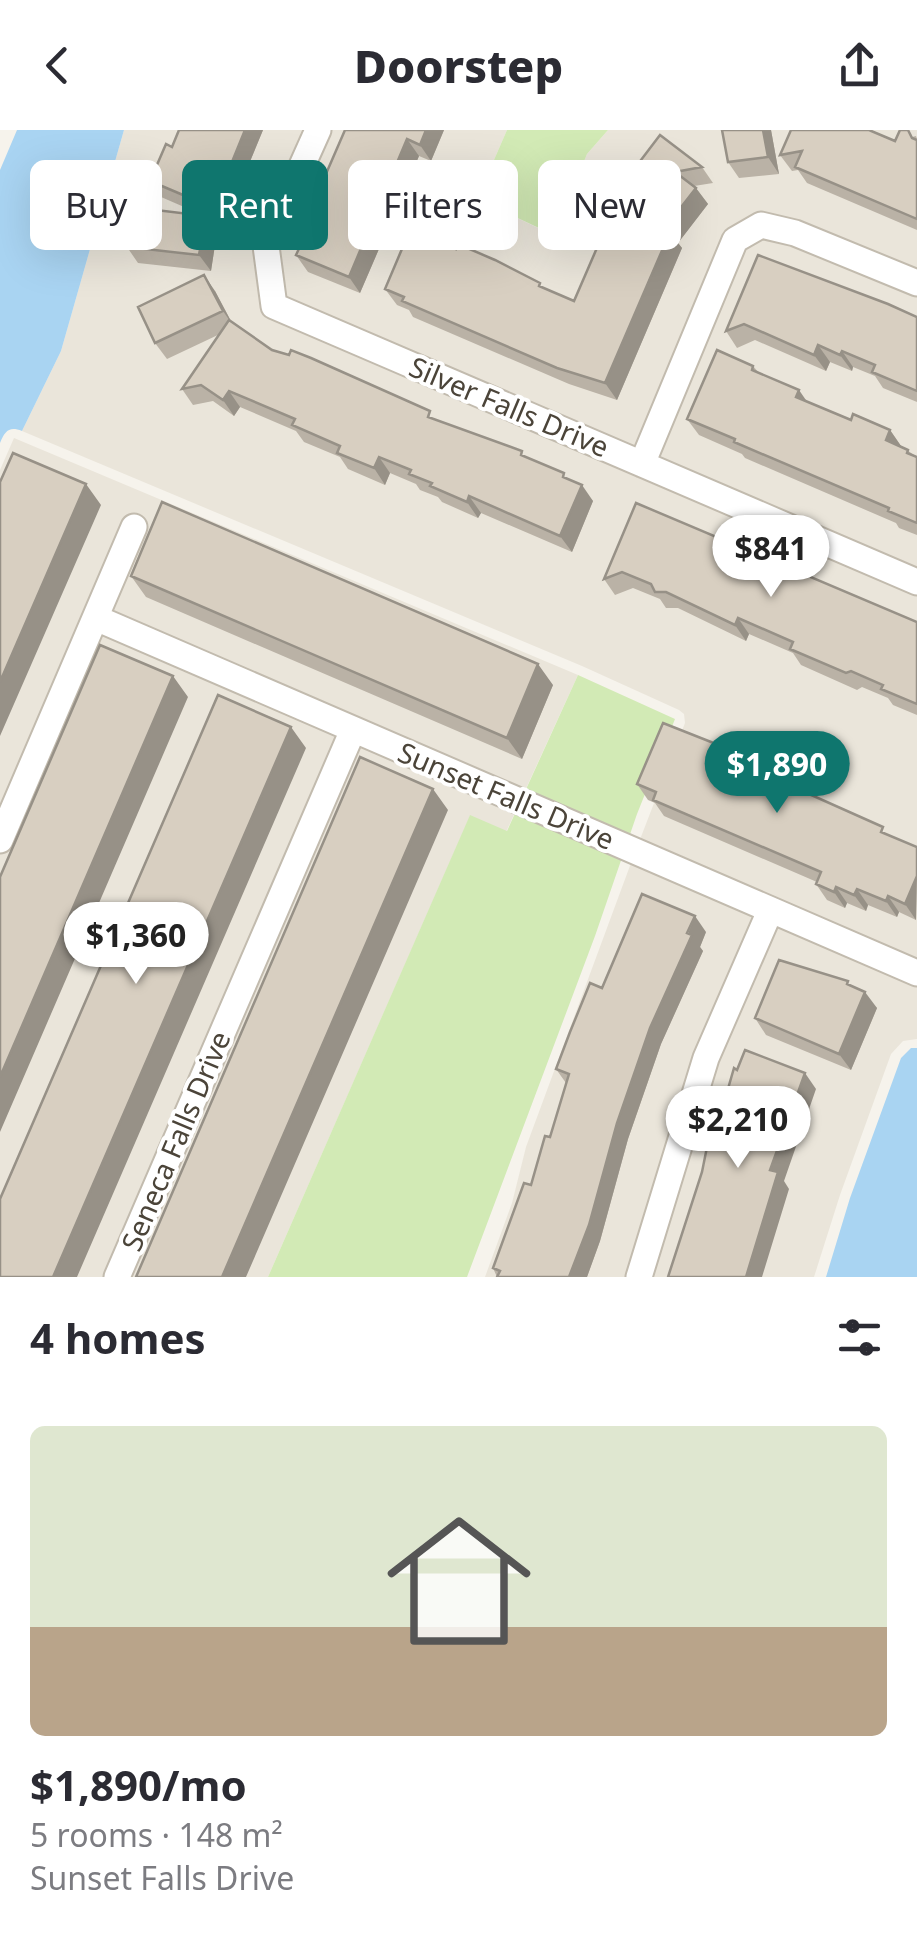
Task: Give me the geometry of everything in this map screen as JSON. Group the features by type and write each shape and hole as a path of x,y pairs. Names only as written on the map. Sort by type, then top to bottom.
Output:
{"street":[{"name":"Silver Falls Drive","path":"318,130 266,246 274,306 917,582"},
{"path":"642,464 735,240 761,226 795,233 917,282"},
{"path":"0,840 134,527"},
{"name":"Sunset Falls Drive","path":"96,618 917,974"},
{"name":"Seneca Falls Drive","path":"118,1277 353,730"},
{"path":"639,1277 706,1058 770,911"}],"shaded area":[{"path":"124,130 304,130 290,160 182,160 182,250 255,250 262,306 917,594 917,961 639,842 685,723 679,710 22,431 61,351 90,250 162,250 162,160 115,160"},
{"path":"332,130 507,130 494,160 348,160 348,250 518,250 518,218 538,228 538,250 681,250 681,160 584,160 608,130 917,130 917,270 754,216 728,230 634,448 286,299 279,250 328,250 328,160 319,160"},
{"path":"764,238 792,244 917,295 917,570 658,458 745,248"},
{"path":"14,438 578,675 506,832 470,816 268,1277 0,1277 0,470"},
{"path":"631,863 754,916 693,1054 625,1277 485,1277 512,1203 526,1147"},
{"path":"778,926 917,985 917,1039 903,1041 891,1054 814,1277 652,1277 717,1062"}],"green space":[{"path":"507,130 608,130 585,160 538,160 538,228 518,218 518,160 494,160"},
{"path":"578,675 675,719 467,1277 268,1277 470,815 507,831"}],"water":[{"path":"17,130 124,130 115,160 30,160 30,250 90,250 61,351 22,431 8,431 0,443 0,170"},
{"path":"911,1048 917,1048 917,1277 826,1277 901,1058"}],"building":[{"path":"179,130 245,130 233,160 182,160 182,195 162,186 159,160 166,144 172,147"},
{"path":"345,130 426,130 420,145 407,139 398,160 348,160 348,250 360,250 349,277 296,255 298,250 328,250 328,169"},
{"path":"722,130 763,130 768,157 728,162"},
{"path":"791,130 869,130 895,141 900,130 908,130 917,140 917,219 795,167 802,151 780,155"},
{"path":"660,135 702,167 681,171 681,160 641,160"},
{"path":"681,177 696,188 681,207"},
{"path":"162,211 182,213 182,250 200,250 199,255 154,250 162,250"},
{"path":"402,250 472,250 574,301 596,250 662,250 605,383 557,368 402,301 404,297 385,289"},
{"path":"758,255 917,317 917,391 872,372 875,365 842,351 840,355 818,345 814,355 744,324 726,331"},
{"path":"204,275 223,311 155,343 138,307"},
{"path":"229,320 272,350 289,355 291,350 311,358 430,411 428,417 522,451 521,455 564,473 563,477 582,485 560,536 469,496 467,502 430,486 432,483 409,474 411,470 379,457 374,468 337,453 340,446 292,425 295,419 229,391 223,400 201,385 182,389"},
{"path":"717,350 799,390 796,397 851,420 853,414 890,430 886,440 917,457 917,523 687,419"},
{"path":"13,453 86,484 0,682 0,482"},
{"path":"162,502 538,664 507,738 131,576"},
{"path":"636,503 917,622 917,704 851,671 846,673 790,649 793,642 738,618 735,625 666,592 655,592 651,584 622,572 604,579"},
{"path":"100,645 173,676 0,1077 0,877"},
{"path":"218,695 291,727 53,1277 0,1277 0,1199"},
{"path":"663,723 749,757 746,764 792,782 791,786 883,827 881,832 917,847 917,876 905,904 857,889 854,895 836,887 834,892 816,884 821,872 653,800 656,792 637,784"},
{"path":"360,757 433,789 222,1277 136,1277"},
{"path":"642,894 695,916 687,933 692,935 650,1028 617,1123 589,1225 569,1277 497,1277 500,1271 493,1268 524,1183 531,1185 545,1136 550,1137 569,1074 556,1069 570,1032 590,983 602,988"},
{"path":"779,960 848,981 847,984 865,992 839,1054 755,1018"},
{"path":"745,1050 805,1073 770,1170 778,1172 746,1277 668,1277 715,1119 719,1120 734,1068 737,1070"}]}
